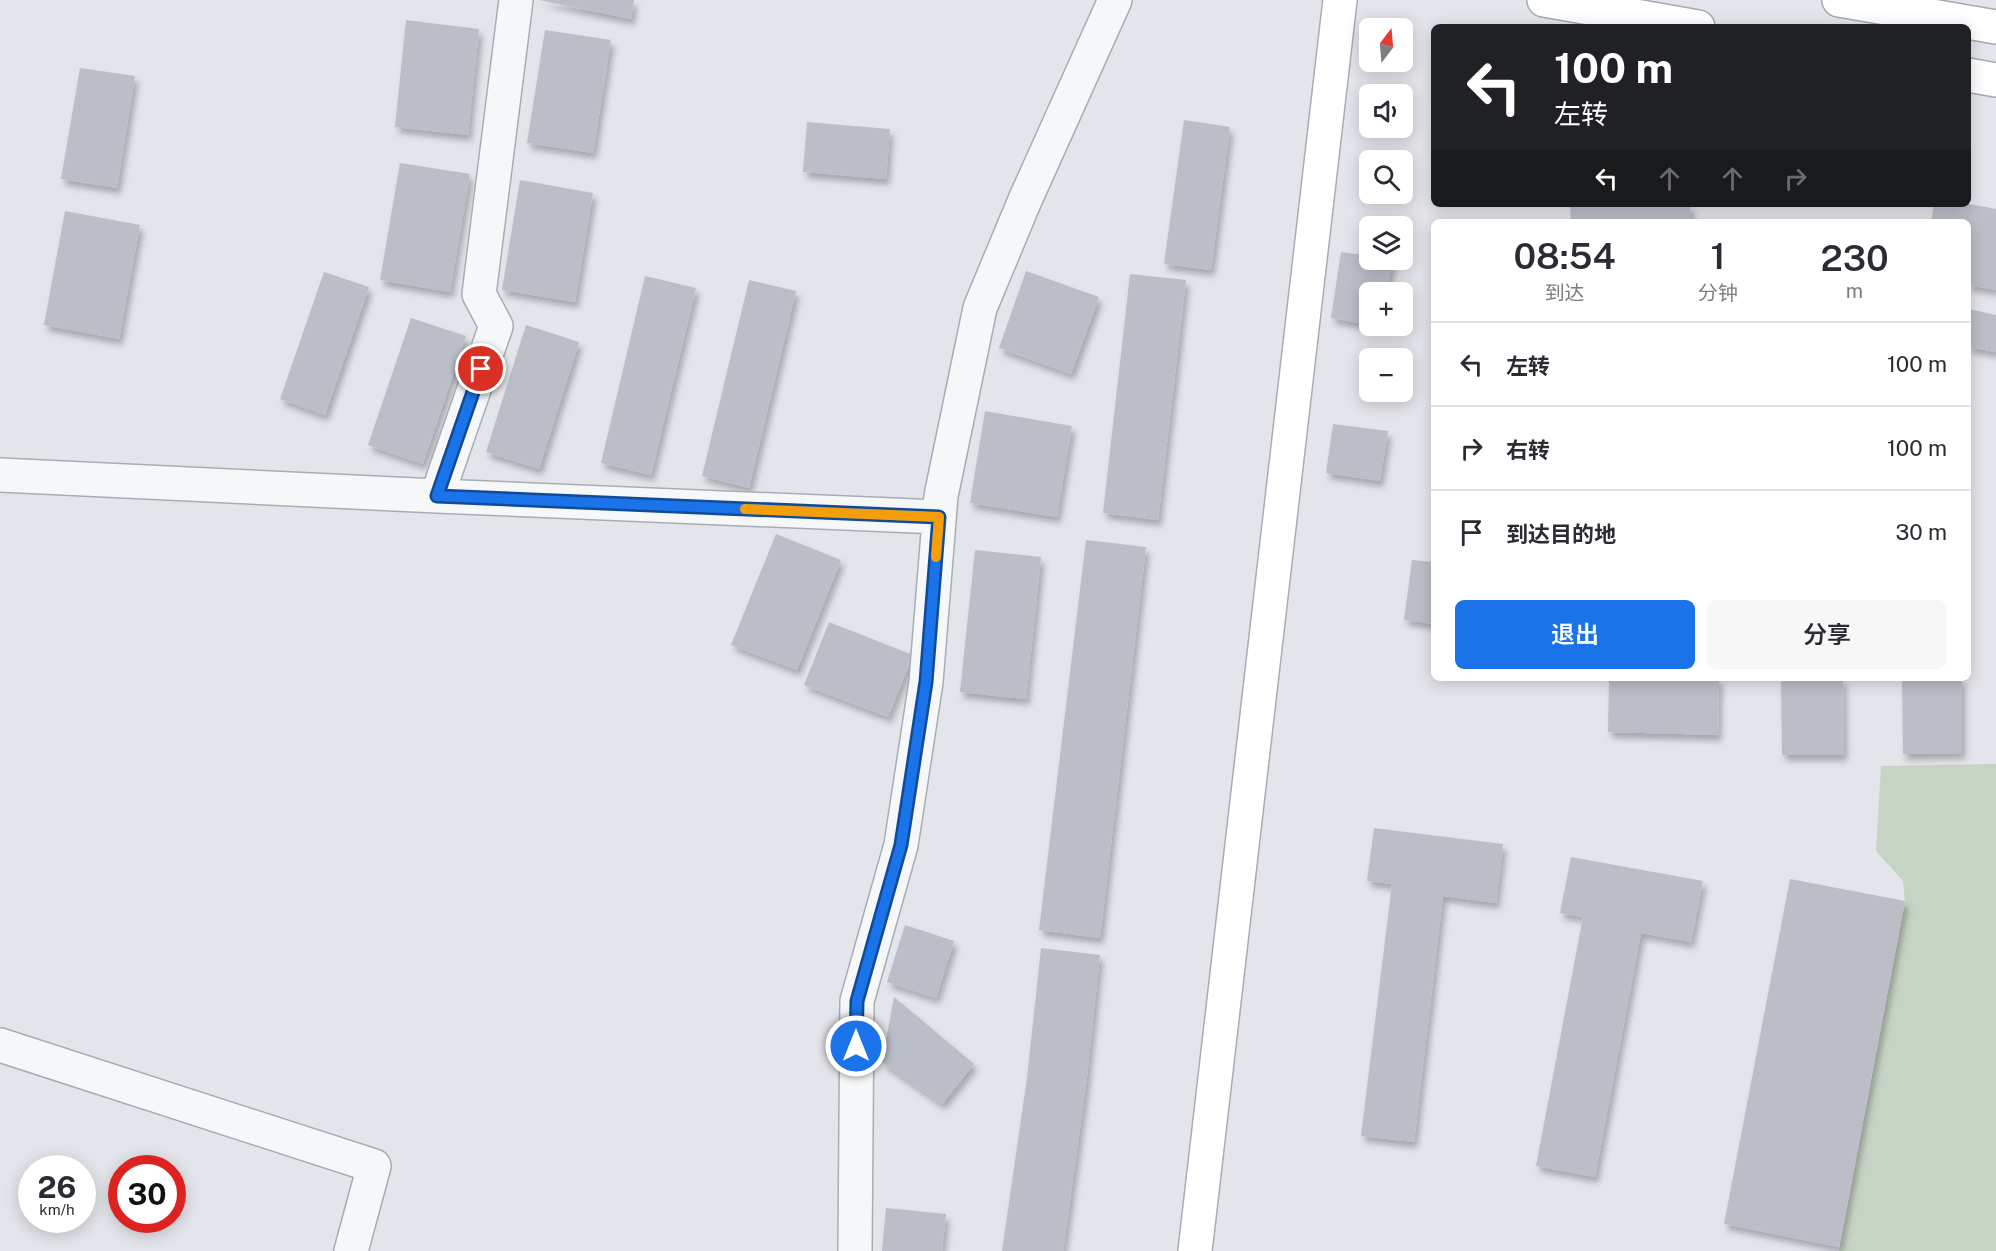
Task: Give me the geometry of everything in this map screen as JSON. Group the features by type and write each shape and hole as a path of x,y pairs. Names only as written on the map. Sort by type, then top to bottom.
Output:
{"street":[{"path":"437,496 496,326 479,294 516,0"},
{"path":"855,1251 857,1001 901,845 926,682 941,496 980,308 1114,0"},
{"path":"1195,1251 1340,0"},
{"path":"1544,0 1681,24"},
{"path":"1839,0 1996,27"},
{"path":"1971,76 1996,80"},
{"path":"0,475 939,517"},
{"path":"0,1045 374,1166 351,1251"}],"green space":[{"path":"1996,764 1996,1251 1839,1251 1905,901 1903,881 1876,851 1881,766"}],"building":[{"path":"539,0 634,0 631,19"},
{"path":"406,20 479,29 468,135 395,127"},
{"path":"545,30 611,40 593,153 527,143"},
{"path":"80,68 135,76 117,188 61,179"},
{"path":"1184,120 1230,127 1211,270 1164,264"},
{"path":"807,122 890,129 886,179 803,172"},
{"path":"400,163 470,174 450,292 380,280"},
{"path":"520,180 593,193 575,302 502,290"},
{"path":"1971,204 1996,209 1996,290 1971,286 1971,219 1932,219 1934,207 1971,207"},
{"path":"1570,207 1690,207 1691,219 1571,219"},
{"path":"65,211 140,225 119,339 44,325"},
{"path":"1341,252 1359,254 1359,270 1390,270 1389,282 1359,282 1359,323 1331,318"},
{"path":"1026,271 1099,297 1071,374 999,348"},
{"path":"324,272 369,287 325,415 280,399"},
{"path":"1130,274 1186,280 1158,520 1103,513"},
{"path":"645,276 696,288 651,475 601,463"},
{"path":"749,280 796,291 749,488 702,476"},
{"path":"1971,310 1996,315 1996,352 1971,348"},
{"path":"411,318 466,336 423,464 368,445"},
{"path":"526,325 579,342 539,469 486,452"},
{"path":"985,411 1072,426 1057,517 970,503"},
{"path":"1333,424 1388,431 1380,481 1326,473"},
{"path":"776,534 841,560 797,670 731,645"},
{"path":"1086,540 1146,547 1100,938 1039,930"},
{"path":"975,550 1041,557 1026,699 960,692"},
{"path":"1412,560 1431,562 1431,624 1404,620"},
{"path":"829,622 913,655 888,717 804,685"},
{"path":"1609,681 1719,681 1718,735 1608,732"},
{"path":"1781,681 1843,681 1844,755 1782,755"},
{"path":"1902,681 1962,681 1962,753 1903,754"},
{"path":"1374,828 1503,844 1496,903 1443,896 1414,1142 1361,1136 1392,884 1367,881"},
{"path":"1571,857 1703,881 1691,942 1641,933 1595,1177 1536,1166 1583,917 1560,913"},
{"path":"1790,879 1905,901 1839,1247 1724,1224"},
{"path":"905,925 954,941 936,998 887,982"},
{"path":"1041,948 1100,955 1086,1085 1063,1251 1002,1251 1027,1078"},
{"path":"894,997 974,1064 942,1104 882,1062"},
{"path":"886,1208 946,1214 942,1251 882,1251"}],"slow traffic":[{"path":"745,509 939,517 936,557"}],"route":[{"path":"481,369 437,496 939,517 926,682 901,845 857,1001 856,1046"}]}
